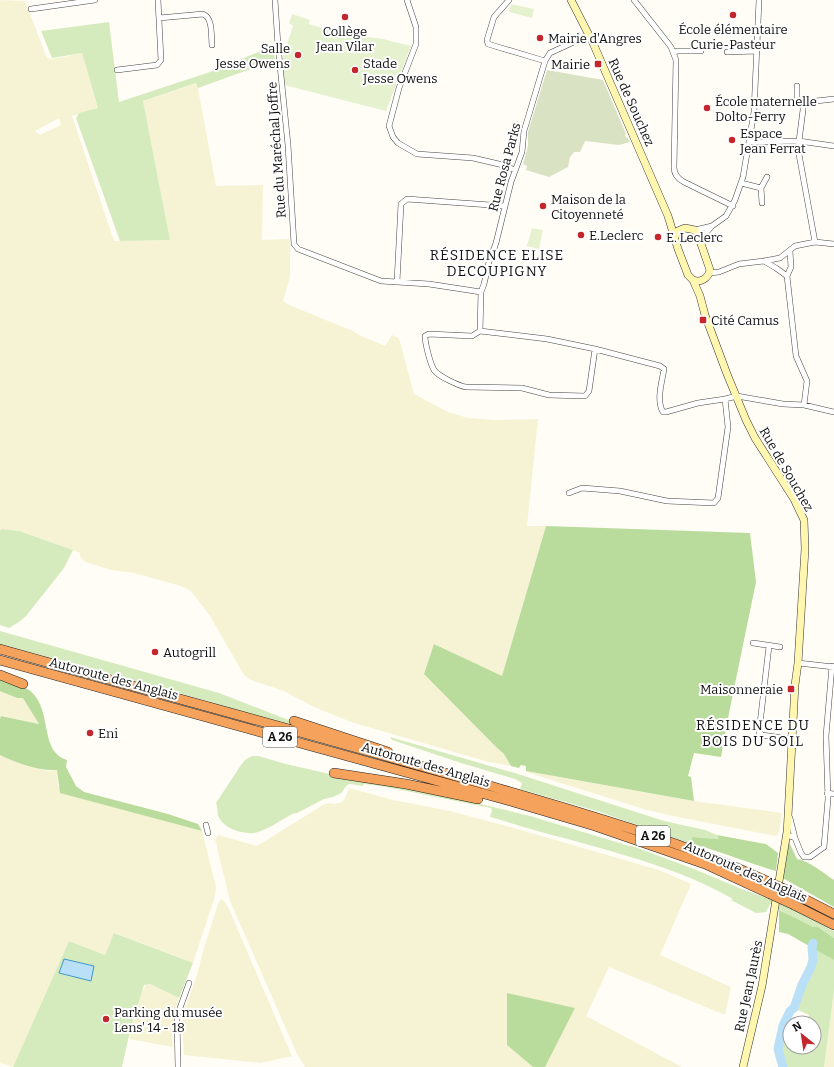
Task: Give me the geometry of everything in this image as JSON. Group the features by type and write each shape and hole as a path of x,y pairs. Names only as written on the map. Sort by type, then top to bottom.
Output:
{"highway":[{"name":"Autoroute des Anglais","path":"0,649 431,769 636,830 742,869 834,914"},
{"name":"Autoroute des Anglais","path":"0,660 510,801 630,838 705,864 834,925"},
{"path":"0,675 23,684"},
{"path":"294,721 359,741 412,760 431,769"},
{"path":"334,772 430,788 473,797 542,816 559,816"}],"main road":[{"name":"Rue de Souchez","path":"571,0 589,35 668,216 688,275 700,296 705,316 755,438 794,500 804,520 805,549 798,663 800,675 786,835"},
{"path":"668,216 685,228 695,230 701,242 709,268 708,276 700,296"},
{"path":"675,237 678,231 685,228"},
{"path":"692,280 698,282 708,276"},
{"name":"Rue de Souchez","path":"786,835 790,817 794,740"},
{"name":"Rue Jean Jaurès","path":"743,1067 757,1008 786,835"}],"street":[{"path":"31,9 54,3 95,0"},
{"path":"117,70 157,65 161,60 158,0"},
{"name":"Rue du Maréchal Joffre","path":"275,0 292,188 292,229 294,244 298,249 381,281 397,282"},
{"path":"407,0 416,27 416,44 399,88 389,126 393,137 398,144 417,154 473,158 503,165 515,170"},
{"path":"509,0 494,17 486,40 488,44 545,62"},
{"path":"634,0 674,53 676,60 674,171 680,180 733,206"},
{"path":"701,242 705,234 712,226 726,216 733,206 750,142 754,112 759,0"},
{"path":"159,18 206,15 209,18 212,45"},
{"name":"Rue Rosa Parks","path":"480,331 481,292 490,259 495,247 504,206 522,152 524,131 545,62 550,53 589,35"},
{"path":"674,53 677,51 701,51"},
{"path":"727,52 757,51"},
{"path":"797,86 797,98 803,104"},
{"path":"803,104 807,102 834,99"},
{"path":"803,104 799,141 799,158 808,195 815,242"},
{"path":"750,142 799,141 834,146"},
{"path":"762,203 761,188 767,177"},
{"path":"740,183 761,188"},
{"path":"481,292 429,284 397,282 401,204 406,199 504,206"},
{"path":"695,230 712,226"},
{"path":"708,276 739,264 780,258 795,246 815,242 834,244"},
{"path":"790,251 791,267 787,276 796,356 807,381 804,405"},
{"path":"764,261 787,276"},
{"path":"595,349 588,391 585,396 549,395 522,388 462,386 439,375 434,370 425,336 429,334 472,336 480,331 547,339 595,349 660,366 664,369 660,398 660,407 663,412 698,403 737,396 783,404 804,405 834,412"},
{"path":"569,493 582,488 620,491 667,501 714,503 718,498 728,428 725,399"},
{"path":"753,643 780,647"},
{"path":"769,646 759,732 762,735 794,740"},
{"path":"790,817 795,838 802,856 808,858 824,847 828,794 826,736 831,716 833,666 798,663"},
{"path":"828,794 834,794"},
{"path":"206,825 208,833"},
{"path":"786,835 795,838"},
{"path":"178,1067 178,1018 180,1008 190,983"}],"shaded area":[{"path":"0,0 25,1 47,58 53,59 82,53 98,108 72,116 114,241 170,240 143,101 197,83 216,186 263,185 262,240 290,239 290,277 283,301 289,305 353,331 385,346 392,335 399,338 414,394 448,412 468,418 495,420 538,419 527,526 546,526 502,677 435,644 424,673 504,754 511,766 485,761 351,722 314,707 284,691 251,680 244,675 210,616 191,591 181,586 134,573 111,570 85,562 80,556 80,553 19,531 2,529 0,531","holes":["59,118 61,125 40,135 35,131"]},
{"path":"0,691 23,696 40,724 2,716 0,719"},
{"path":"0,755 47,771 57,770 58,786 202,831 216,887 215,896 193,963 115,933 105,955 69,941 13,1067 0,1063"},
{"path":"526,771 694,801 782,813 779,832 776,836 647,810"},
{"path":"349,788 393,800 450,811 517,829 659,870 691,884 660,955 731,987 725,1015 609,967 586,1016 682,1067 305,1067 297,1054 230,901 215,839 218,835 257,846 323,805 328,803 340,803 344,800"},
{"path":"221,899 225,902 229,909 292,1056 260,1063 184,1055 182,1024 185,1009 197,975 219,901"},
{"path":"146,984 150,984 179,998 173,1023 173,1047 129,1039 131,1026 140,996"},
{"path":"834,991 834,1067 824,1067"}],"green space":[{"path":"511,4 534,9 532,18 509,12"},
{"path":"292,14 310,20 309,24 340,33 383,39 411,46 386,111 284,85 281,62 293,26 289,23"},
{"path":"109,22 119,102 210,72 273,46 275,60 198,88 196,83 143,101 170,240 120,241 76,118 79,113 98,108 82,53 52,58 41,31"},
{"path":"547,70 603,80 626,134 625,135 630,142 619,145 585,141 580,152 574,152 570,157 568,167 549,177 526,170 527,166 523,164 528,146 528,132"},
{"path":"532,228 543,230 539,249 527,246"},
{"path":"546,526 750,533 756,582 721,757 694,753 688,776 691,777 694,801 526,771 526,766 521,765 519,768 511,766 504,754 424,674 434,644 502,676"},
{"path":"2,529 19,531 73,550 64,568 26,616 9,628 0,625 0,531"},
{"path":"0,631 219,693 309,728 308,731 204,700 0,644"},
{"path":"0,679 26,688 37,698 52,748 58,755 67,760 66,767 76,786 84,792 168,814 198,824 202,831 60,793 57,770 28,766 0,755 1,716 39,724 23,698 17,698 0,691"},
{"path":"390,737 518,774 664,821 705,830 717,835 719,839 692,837 692,844 600,812 520,789 522,783 515,779 392,740"},
{"path":"252,756 258,756 334,775 419,790 489,806 530,816 635,847 781,903 834,931 834,938 818,927 813,927 799,921 770,904 766,912 756,913 731,900 733,899 713,888 650,863 490,817 492,810 491,808 381,786 350,784 347,785 341,793 292,814 262,831 248,833 236,831 222,822 219,818 216,803 241,765 245,760"},
{"path":"717,835 766,844 778,853 776,871 692,844 692,837 719,839"},
{"path":"789,842 797,859 812,865 834,880 834,907 781,877"},
{"path":"779,910 813,927 818,927 834,938 834,960 788,934 779,932"},
{"path":"114,933 193,963 179,998 150,984 144,985 131,1026 122,1067 13,1067 69,941 105,955"},
{"path":"812,947 834,960 834,991 824,1067 783,1067 778,1052 780,1041 782,1041 782,1055 822,1055 822,1015 809,1015 794,1008 810,968"},
{"path":"507,993 575,1008 545,1067 533,1067 507,1045"}],"water":[{"path":"64,959 94,966 91,981 59,973"}],"waterway":[{"path":"783,1067 778,1049 783,1026 790,1011 794,1008 802,985 811,967 813,960 813,943"}],"place":[{"name":"École élémentaire Curie-Pasteur","path":"733,15"},
{"name":"Collège Jean Vilar","path":"345,17"},
{"name":"Mairie d'Angres","path":"540,38"},
{"name":"Salle Jesse Owens","path":"298,55"},
{"name":"Mairie","path":"598,64"},
{"name":"Stade Jesse Owens","path":"355,70"},
{"name":"École maternelle Dolto-Ferry","path":"707,108"},
{"name":"Espace Jean Ferrat","path":"732,140"},
{"name":"Maison de la Citoyenneté","path":"543,206"},
{"name":"E.Leclerc","path":"581,235"},
{"name":"E. Leclerc","path":"658,237"},
{"name":"Cité Camus","path":"703,320"},
{"name":"Autogrill","path":"155,652"},
{"name":"Maisonneraie","path":"791,689"},
{"name":"Eni","path":"90,733"},
{"name":"Parking du musée Lens' 14 - 18","path":"106,1019"}],"district":[{"name":"RÉSIDENCE ELISE DECOUPIGNY","path":"497,264"},
{"name":"RÉSIDENCE DU BOIS DU SOIL","path":"753,734"}]}
